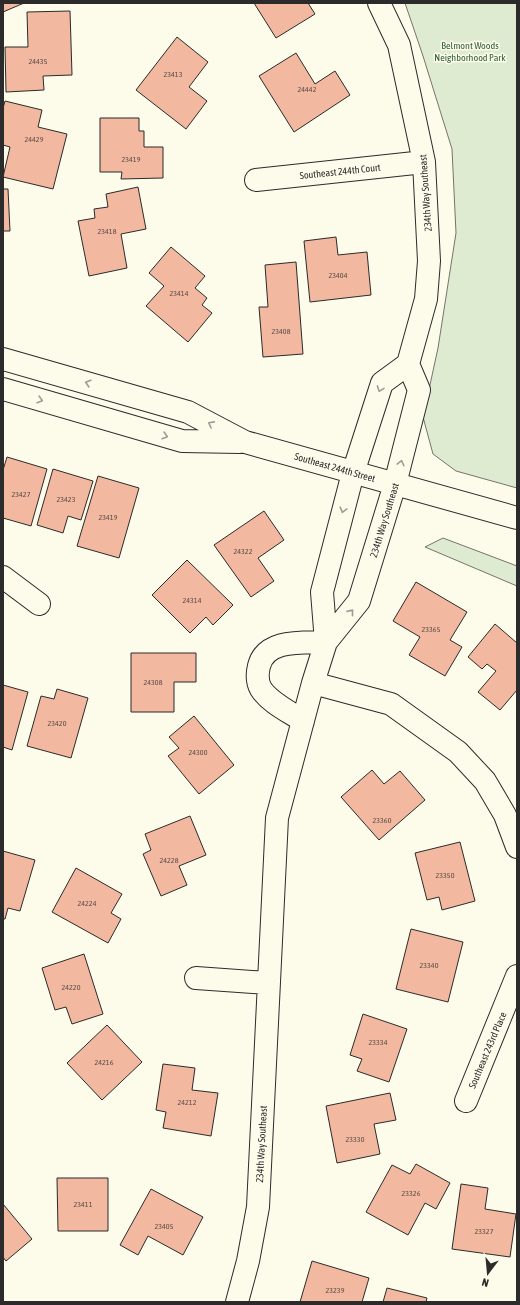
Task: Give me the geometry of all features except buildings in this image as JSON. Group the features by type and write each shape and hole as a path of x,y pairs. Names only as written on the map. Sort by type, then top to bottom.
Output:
{"street":[{"name":"234th Way Southeast","path":"326,642 322,592 353,473 382,384 408,364 426,299 429,261 424,162 399,45 379,3"},
{"name":"Southeast 244th Court","path":"256,180 424,162"},
{"name":"Southeast 244th Street","path":"3,359 188,412 245,442 517,518"},
{"name":"234th Way Southeast","path":"237,1302 248,1261 258,1208 277,818 313,683 326,642 359,601 395,484 419,390 408,364"},
{"name":"Southeast 244th Street","path":"3,389 182,441 245,442"},
{"path":"3,577 38,604"},
{"path":"303,721 270,698 261,689 257,675 262,657 272,649 286,643 326,642"},
{"path":"313,683 391,704 458,752 485,781 506,815 517,847"},
{"name":"Southeast 243rd Place","path":"466,1101 517,976"},
{"path":"196,978 268,983"}],"green space":[{"name":"Belmont Woods Neighborhood Park","path":"405,3 517,3 517,488 456,471 433,454 423,417 438,348 456,233 452,149"},
{"path":"443,538 517,566 517,586 425,547"}]}
